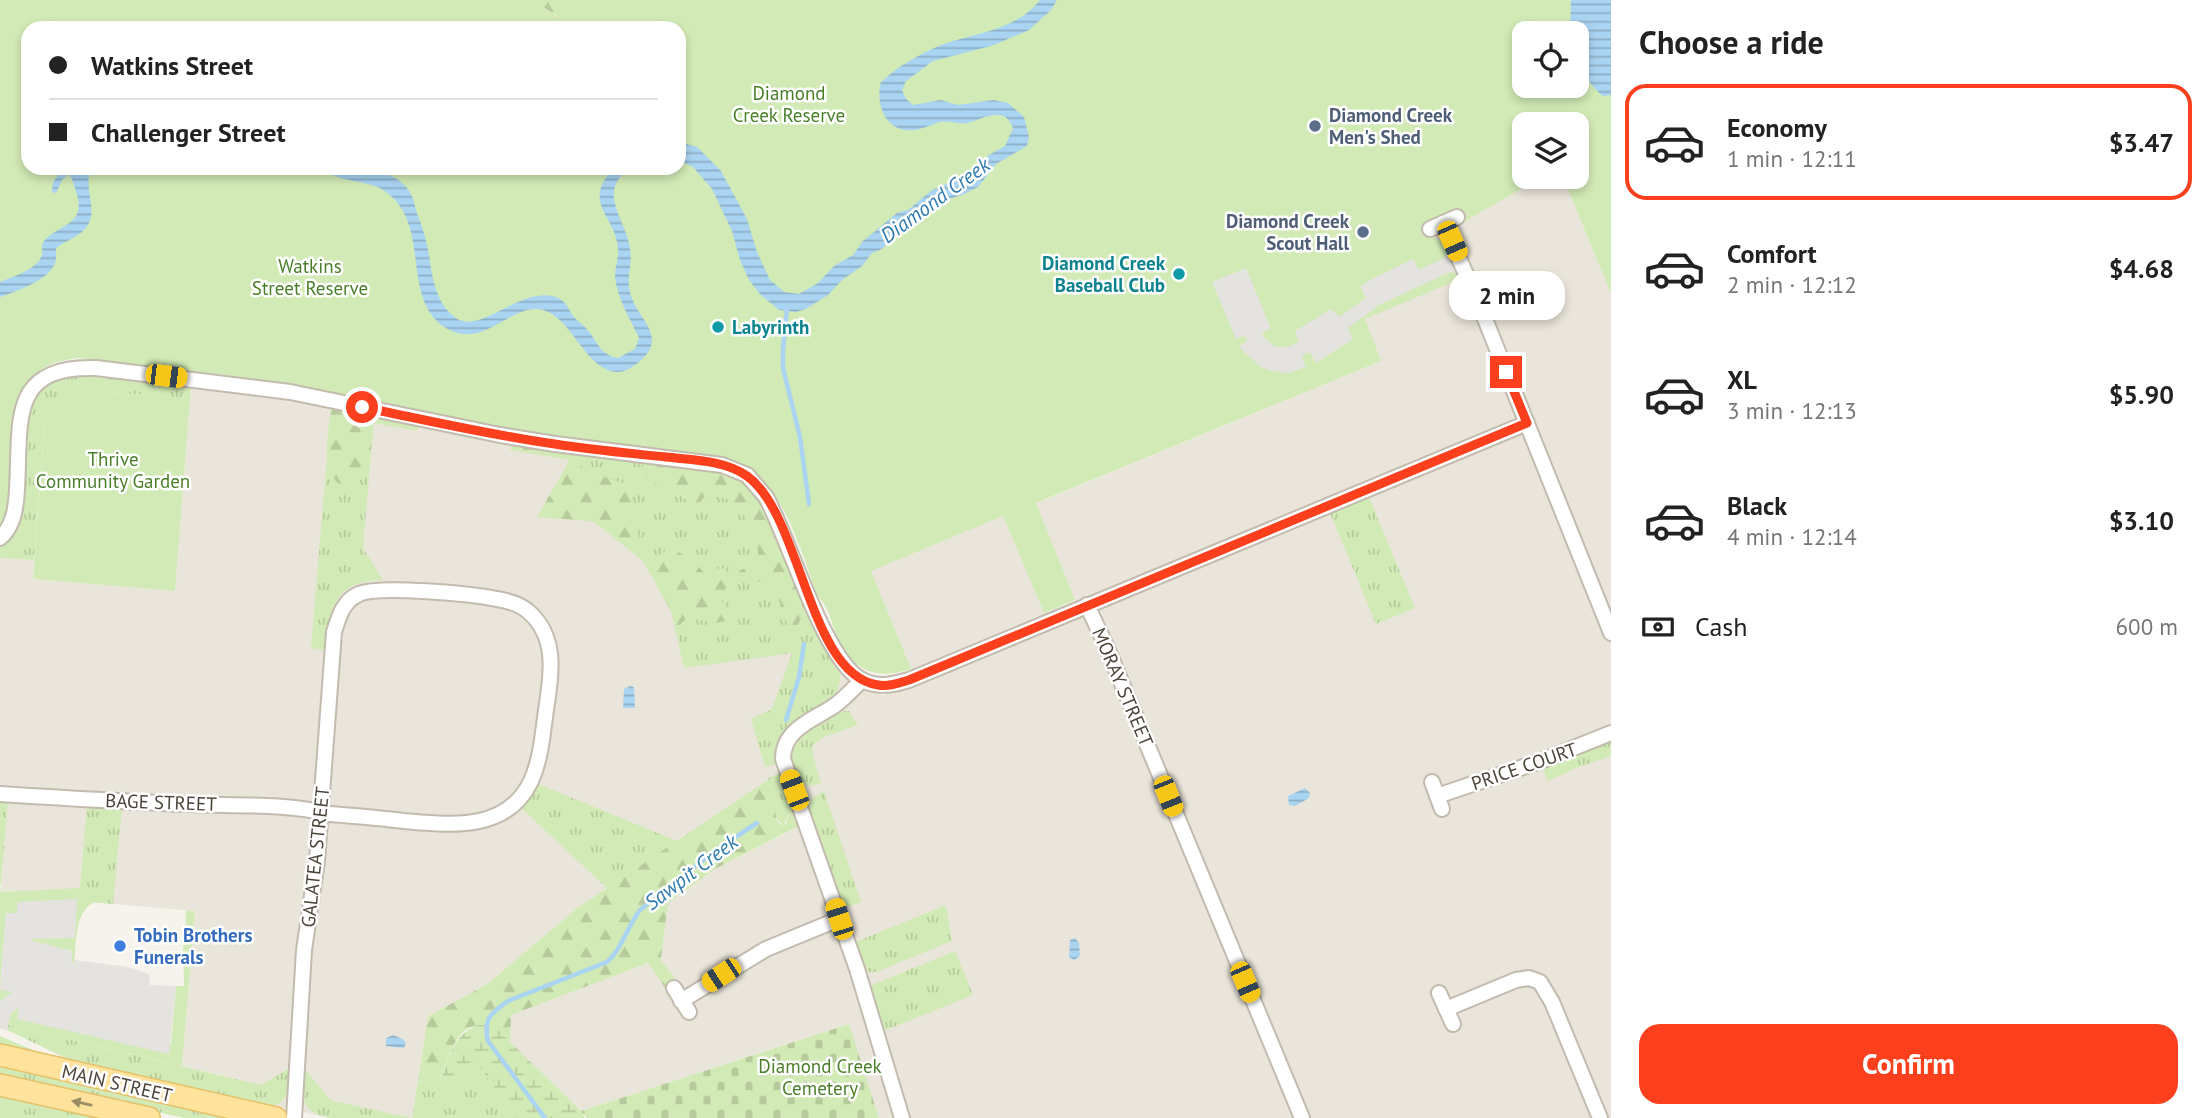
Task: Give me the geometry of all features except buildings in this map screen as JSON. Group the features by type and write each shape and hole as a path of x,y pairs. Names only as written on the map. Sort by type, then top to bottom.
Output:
{"main road":[{"name":"MAIN STREET","path":"0,1055 276,1118"},
{"name":"MAIN STREET","path":"0,1085 149,1118"}],"street":[{"path":"1443,223 1475,294 1611,633"},
{"path":"0,538 9,528 15,510 23,410 30,390 46,375 67,368 96,368 280,391 500,436 699,461 734,468 747,475 766,496 825,634 846,667 862,680 887,686 909,680 1527,423"},
{"name":"BAGE STREET","path":"0,794 165,804 243,805 453,825 470,824 501,814 524,794 534,771 551,673 551,657 540,626 532,614 511,602 495,598 381,589 358,594 349,600"},
{"name":"GALATEA STREET","path":"294,1118 304,950 321,812 334,632 342,608 349,600"},
{"name":"MORAY STREET","path":"1087,605 1302,1118"},
{"path":"862,680 836,705 793,733 786,742 783,753 785,767 817,849 866,998 902,1118"},
{"name":"PRICE COURT","path":"1437,796 1541,761 1611,733"},
{"path":"681,1000 766,949 839,919"},
{"path":"1446,1009 1522,978 1540,982 1552,1002 1600,1118"},
{"path":"1439,993 1453,1024"}],"shaded area":[{"path":"1521,189 1568,189 1611,294 1611,1118 879,1118 848,1024 581,1111 510,1043 511,1015 648,963 667,990 677,983 661,960 668,903 715,869 801,826 774,776 576,909 486,985 428,1016 412,1118 329,1118 272,1105 261,1085 182,1066 195,911 79,901 80,889 1,892 8,789 0,788 0,558 34,560 33,579 175,591 191,385 301,402 512,444 694,468 727,475 741,482 762,506 780,543 812,625 840,673 861,691 884,695 917,684 870,571 1003,516 1044,613 1075,601 1035,504 1381,361 1364,319 1431,237 1425,222 1455,208 1462,223"},
{"path":"1448,252 1458,274 1451,272 1443,275 1379,305 1348,328 1353,339 1316,363 1310,353 1305,353 1302,358 1306,367 1289,373 1261,367 1239,346 1246,342 1247,338 1243,336 1236,339 1212,282 1246,268 1271,329 1263,332 1263,336 1275,347 1287,347 1299,342 1295,331 1331,309 1339,317 1366,298 1360,286 1370,280 1413,259 1421,269 1442,259"},
{"path":"77,899 75,938 32,941 73,951 73,963 74,960 128,967 149,974 150,985 176,986 169,1054 17,1019 19,1008 11,1013 7,1030 0,1029 0,1001 13,992 0,990 6,913 17,913 17,902"}],"green space":[{"path":"0,0 532,0 559,18 567,0 1611,0 1611,294 1568,189 1589,189 1589,112 1512,112 1512,189 1521,189 1462,223 1455,209 1425,222 1431,237 1446,248 1460,279 1365,319 1381,361 1036,503 1075,600 1044,613 1003,516 871,571 911,669 879,673 867,670 848,655 827,608 816,592 796,537 777,499 752,470 736,461 713,456 542,434 276,382 79,358 55,363 38,372 26,384 14,417 8,503 0,526"},
{"path":"532,0 599,0 560,18"},
{"path":"92,375 191,385 190,399 88,390 45,419 34,560 0,558 0,548 15,532 22,511 29,417 36,398 55,381"},
{"name":"Thrive Community Garden","path":"88,390 190,399 175,591 33,579 45,419"},
{"path":"331,408 418,426 417,431 378,424 374,418 363,548 383,580 354,585 337,600 329,621 325,650 311,648"},
{"path":"331,408 374,417 378,424 373,423 369,475 361,480 339,484 329,468 327,449"},
{"path":"512,444 567,453 587,471 625,484 636,520 638,556 593,521 537,517 570,460 510,450"},
{"path":"567,453 687,467 731,477 743,484 767,513 784,548 817,636 840,678 832,699 789,728 781,737 776,748 776,764 765,767 751,719 772,709 792,653 684,668 671,611 643,561 593,521 537,517 571,458"},
{"path":"643,462 727,475 753,492 770,521 802,599 798,625 789,625 785,620 777,592 770,581 748,582 741,579 739,571 756,562 758,547 740,510 727,499 717,496 705,496 698,505 693,504 668,488 648,481 642,471"},
{"path":"1369,497 1415,608 1376,624 1330,513"},
{"path":"667,550 688,557 704,573 709,574 721,567 729,573 729,583 720,597 728,612 725,621 716,623 688,618 681,623 677,637 671,611 651,574 662,553"},
{"path":"849,711 858,725 824,737 813,745 812,751 821,784 808,786 801,783 792,757 795,747 810,729"},
{"path":"1611,739 1611,756 1548,781 1542,768"},
{"path":"779,774 796,812 788,816 784,825 776,817 768,778"},
{"path":"769,779 777,821 782,825 786,824 788,816 796,812 801,825 715,869 668,903 661,960 678,983 667,991 648,963 511,1015 510,1043 496,1030 474,1026 466,1030 453,1046 439,1083 418,1080 428,1016 486,985 576,909"},
{"path":"538,784 677,841 607,888 521,808"},
{"path":"824,791 861,902 848,907 838,897 810,813 810,800"},
{"path":"0,799 8,800 1,885 0,884"},
{"path":"87,804 122,807 113,904 79,901"},
{"path":"0,884 1,892 80,888 79,901 95,902 88,906 80,920 74,963 70,962 72,951 31,941 17,902 17,914 6,913 0,989"},
{"path":"946,905 952,941 876,972 863,972 853,943"},
{"path":"186,910 195,911 182,1066 8,1025 11,1013 18,1007 18,1019 171,1044 176,986 184,986"},
{"path":"955,951 973,995 881,1032 867,987"},
{"path":"0,989 13,992 0,1001"},
{"name":"Diamond Creek Cemetery","path":"849,1024 879,1118 587,1118 581,1111"},
{"path":"8,1025 261,1085 290,1068 288,1091 283,1101 272,1105 74,1062 7,1030"},
{"path":"478,1025 490,1025 497,1029 585,1118 517,1118 475,1061 469,1063 454,1085 439,1083 457,1041"},
{"path":"0,1036 45,1055 0,1046"},
{"path":"475,1061 517,1118 412,1118 418,1080 454,1085 469,1063"},
{"path":"0,1064 240,1118 184,1118 0,1077"},
{"path":"305,1069 330,1100 411,1118 329,1118 319,1115 307,1107 305,1101"},
{"path":"0,1096 14,1099 100,1118 0,1118"}],"water":[{"name":"Diamond Creek","path":"1040,0 1057,0 1051,10 1029,30 991,46 933,61 906,81 902,90 913,105 941,100 958,105 994,100 1008,103 1024,117 1029,137 1027,146 996,164 978,187 945,200 909,223 882,249 872,253 862,266 842,280 828,295 806,309 796,312 779,310 760,294 749,280 732,231 712,189 692,166 686,164 686,144 697,147 721,171 747,219 757,252 770,280 784,292 799,294 818,283 834,266 853,255 863,241 897,213 908,210 932,190 969,174 980,160 1005,146 1013,128 1005,117 994,115 971,122 940,122 921,129 905,130 890,123 881,108 881,82 929,50 1009,24"},
{"path":"1571,0 1611,0 1611,95 1603,96 1589,81 1589,21 1570,21"},
{"path":"58,175 68,175 62,180 56,193 52,192 53,182"},
{"path":"70,175 89,175 91,215 85,229 56,248 55,263 45,276 0,297 0,282 35,265 42,255 43,242 75,218 79,205"},
{"path":"334,175 389,175 409,191 426,239 437,293 445,307 456,318 466,322 478,320 518,302 547,295 560,299 603,350 618,358 635,349 639,338 618,293 615,276 618,252 616,238 603,210 600,191 608,175 622,175 615,187 614,197 630,249 631,296 652,336 648,352 626,370 606,370 588,355 556,316 534,309 523,311 477,333 452,331 436,320 426,305 404,212 392,197 380,188"},
{"path":"634,687 635,708 623,708 624,689"},
{"path":"1305,788 1310,793 1309,798 1295,806 1289,805 1288,796"},
{"path":"1075,938 1079,943 1080,956 1074,960 1069,957 1070,940"},
{"path":"393,1035 403,1039 406,1043 404,1048 386,1046 386,1038"}],"waterway":[{"name":"Sawpit Creek","path":"787,309 783,368 800,437 809,504"},
{"name":"Sawpit Creek","path":"786,720 799,677 804,644"},
{"name":"Sawpit Creek","path":"545,1118 488,1041 487,1027 490,1017 508,1001 607,962 617,951 640,910 716,850 757,823"}],"place":[{"name":"Diamond Creek Men's Shed","path":"1315,126"},
{"name":"Diamond Creek Scout Hall","path":"1363,232"},
{"name":"Diamond Creek Baseball Club","path":"1179,274"},
{"name":"Labyrinth","path":"718,327"},
{"name":"Tobin Brothers Funerals","path":"120,946"}],"route":[{"path":"362,407 500,436 699,461 734,468 747,475 766,496 825,634 839,657 851,673 862,680 887,686 909,680 1527,423 1506,372"}],"park label":[{"name":"Diamond Creek Reserve","path":"789,104"},
{"name":"Watkins Street Reserve","path":"310,277"}]}
